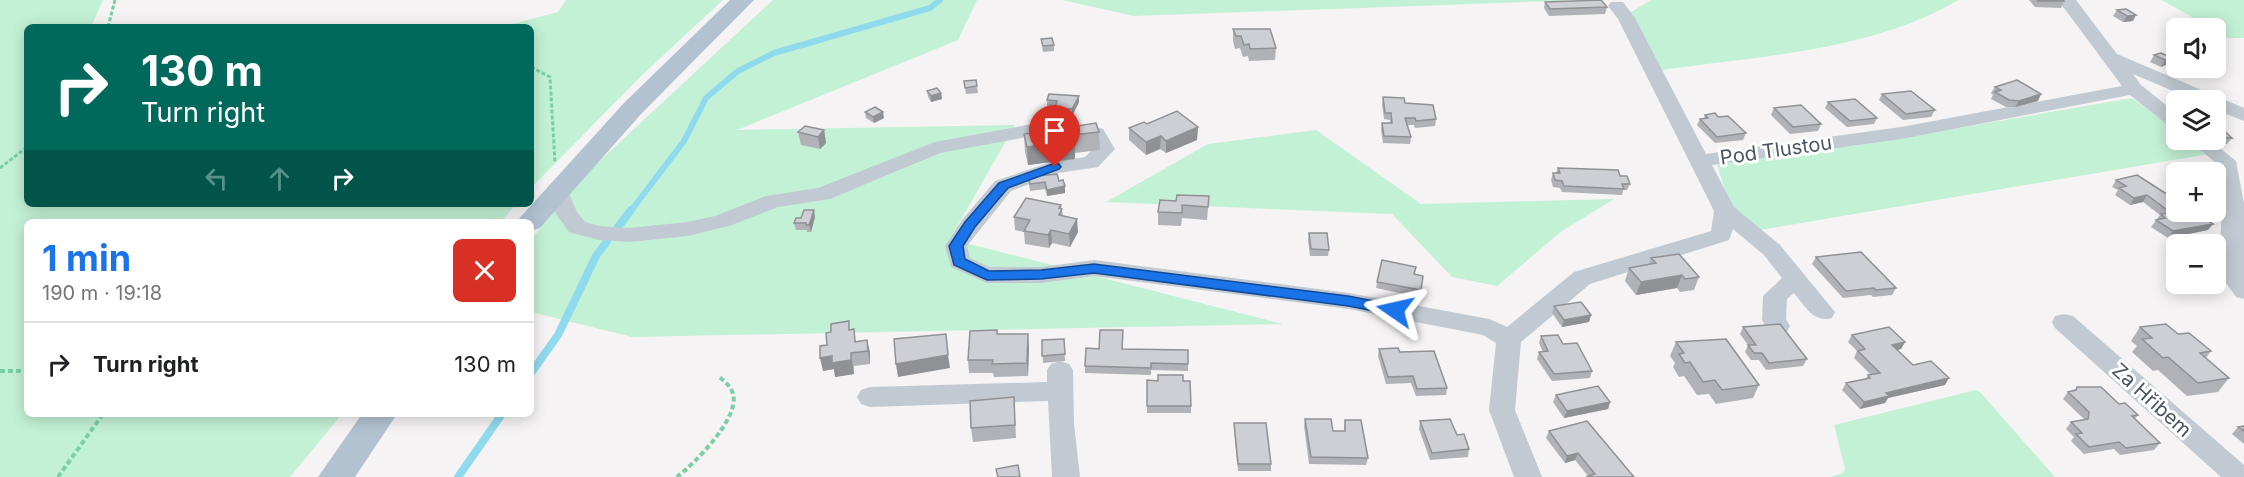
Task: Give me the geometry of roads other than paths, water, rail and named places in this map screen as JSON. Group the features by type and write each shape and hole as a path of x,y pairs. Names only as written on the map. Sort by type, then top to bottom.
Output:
{"main road":[{"path":"533,219 666,73 743,0"},
{"path":"336,477 378,417"}],"street":[{"path":"2067,0 2134,89 2166,114"},
{"path":"1617,6 1626,18 1699,160"},
{"path":"2111,58 2186,90"},
{"name":"Pod Tlustou","path":"1725,211 1699,160 1901,133 2134,89"},
{"path":"2226,107 2244,115"},
{"path":"557,190 567,214 577,227 600,233 628,235 688,229 721,221 774,201 822,194 935,148 1049,127 1096,133 1105,148 1091,163 1055,167 1004,186 970,225 956,246 959,262 987,275 1041,275 1094,268 1348,301 1489,328 1509,339"},
{"path":"2211,150 2226,161 2233,203 2231,273 2244,291"},
{"path":"1725,211 1772,250 1823,312"},
{"path":"1528,477 1526,466 1502,410 1509,339 1582,279 1721,235 1725,211"},
{"path":"1778,326 1774,320 1775,296 1795,279"},
{"name":"Za Hřibem","path":"2064,322 2239,477"},
{"path":"870,397 1060,380 1066,477"}],"waterway":[{"path":"630,212 684,141 706,98 738,71 774,53 930,8 940,0"},
{"path":"618,227 631,210"},
{"path":"534,369 558,335 596,256 607,241"},
{"path":"458,477 500,417"}]}
